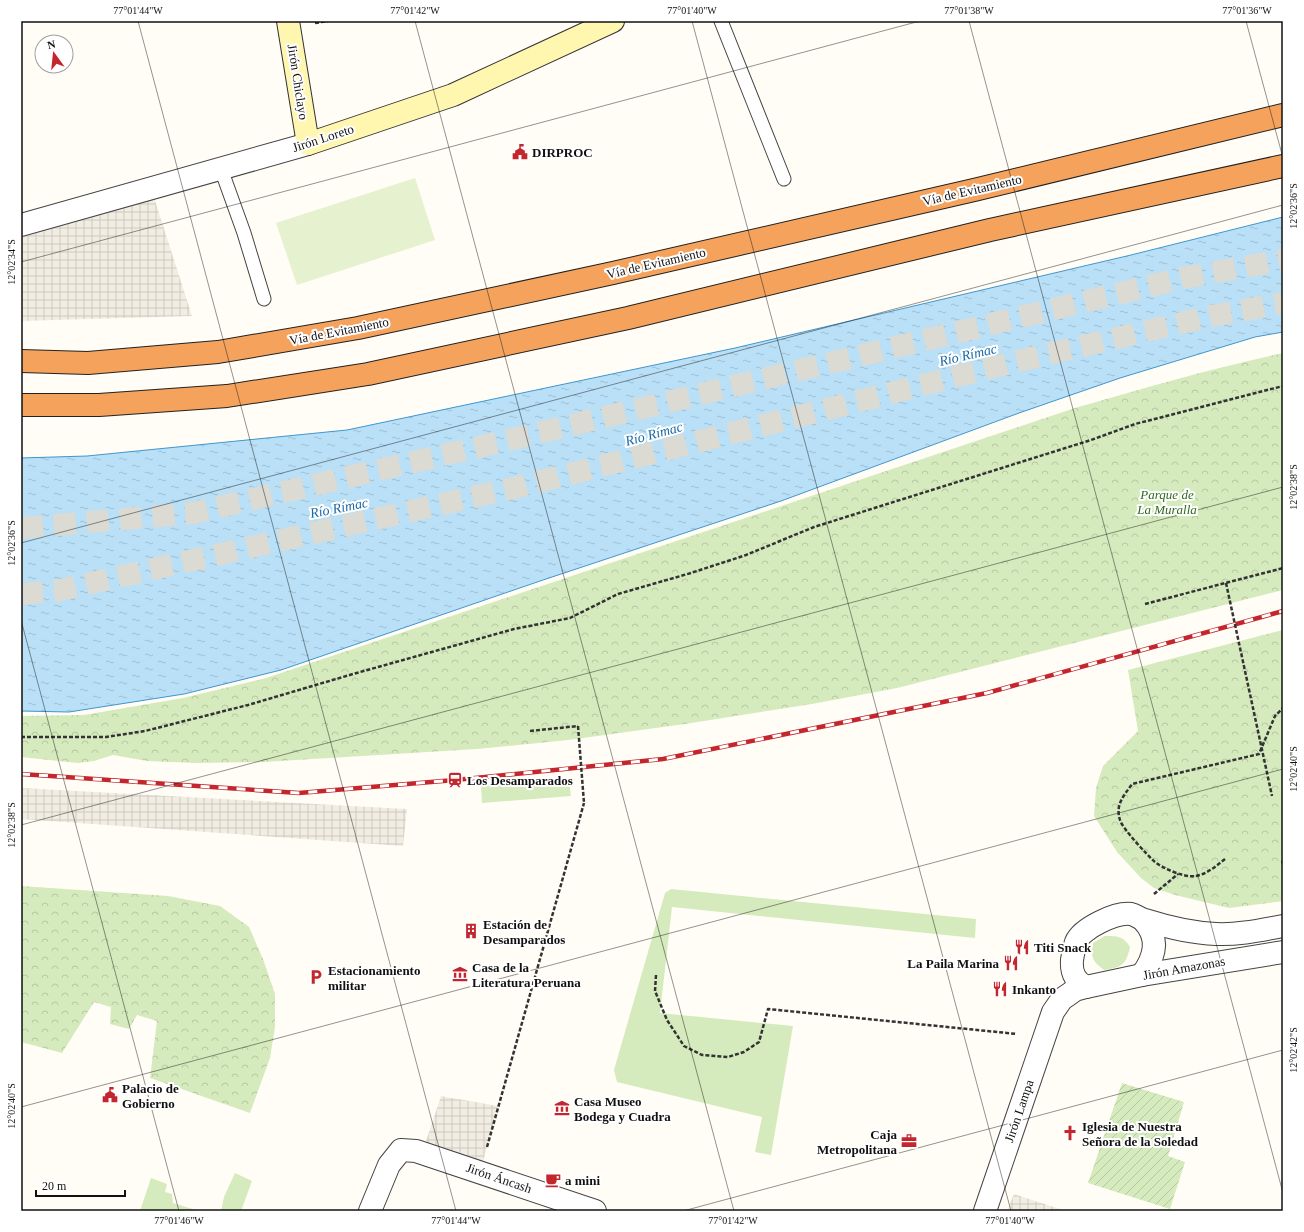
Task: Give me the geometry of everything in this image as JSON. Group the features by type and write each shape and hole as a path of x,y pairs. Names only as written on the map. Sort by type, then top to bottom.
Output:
{"highway":[{"name":"Vía de Evitamiento","path":"21,361 88,363 218,352 358,328 613,273 966,192 1283,115"},
{"path":"21,405 99,405 227,396 368,374 628,318 990,230 1283,166"}],"main road":[{"name":"Jirón Chiclayo","path":"288,21 308,144"},
{"name":"Jirón Loreto","path":"308,144 453,95 614,21"}],"street":[{"name":"Jirón Loreto","path":"21,225 308,144"},
{"name":"Jirón Amazonas","path":"1086,987 1075,979 1072,973 1072,962 1076,941 1089,928 1117,916 1129,914 1143,920 1192,931 1217,934 1239,933 1283,926"},
{"path":"1142,976 1148,966 1154,949 1152,933 1143,920"},
{"name":"Jirón Amazonas","path":"1053,1012 1062,999 1075,990 1086,987 1283,952"},
{"name":"Jirón Lampa","path":"985,1211 1053,1012"},
{"name":"Jirón Áncash","path":"370,1211 388,1165 401,1150 416,1151 595,1211"}],"lane":[{"path":"721,21 784,179"},
{"path":"222,169 244,233 264,299"}],"path":[{"path":"21,737 106,737 145,731 248,705 514,629 570,618 618,594 746,555 814,528 1091,440 1135,424 1283,386"},
{"path":"1145,604 1283,568"},
{"path":"1226,583 1272,796"},
{"path":"1225,859 1208,872 1194,876 1178,874 1156,863 1131,836 1120,821 1119,802 1132,784 1260,754 1275,716 1283,708"},
{"path":"480,1172 584,803 578,726 530,731"},
{"path":"1149,898 1178,874"},
{"path":"656,975 655,991 667,1020 684,1046 702,1055 728,1057 744,1052 759,1042 768,1009 1044,1037"}],"green space":[{"path":"415,178 435,240 297,285 276,223"},
{"name":"Parque de La Muralla","path":"1283,353 1283,590 897,688 812,704 685,724 568,740 477,749 263,762 196,763 147,761 113,755 94,761 78,763 21,757 21,716 84,715 183,698 266,678 1075,408 1205,372"},
{"path":"1283,630 1283,901 1229,908 1175,895 1154,888 1141,878 1117,852 1094,816 1096,788 1103,766 1138,731 1128,670"},
{"path":"569,779 571,796 482,803 481,786"},
{"path":"21,886 168,896 220,906 249,927 263,959 275,994 275,1027 270,1058 250,1113 150,1078 157,1021 137,1015 129,1029 110,1024 111,1007 94,1002 62,1053 21,1042"},
{"path":"671,889 976,919 975,938 672,907 660,1013 793,1026 771,1155 755,1152 762,1117 617,1082 614,1070 665,893"},
{"path":"1105,936 1120,937 1130,947 1127,958 1122,964 1115,968 1104,970 1093,959 1092,952 1093,943"},
{"path":"1122,1083 1184,1102 1168,1156 1185,1162 1170,1209 1088,1183"},
{"path":"235,1173 252,1181 241,1211 221,1211 224,1197"},
{"path":"151,1178 167,1184 165,1192 172,1194 173,1203 199,1211 140,1211"}],"shaded area":[{"path":"151,188 192,316 21,321 21,225"},
{"path":"21,788 407,809 403,846 21,819"},
{"path":"441,1096 498,1106 480,1172 422,1153"},
{"path":"1014,1194 1066,1211 1007,1211"}],"water":[{"name":"Río Rímac","path":"1283,217 1283,332 1255,337 1120,378 1019,413 781,501 543,580 281,670 184,694 69,712 21,711 21,458 87,456 347,430 735,348 1131,255"}],"tunnel":[{"path":"21,528 193,513 534,434 1183,278 1283,260"},
{"path":"21,594 56,591 522,486 1010,363 1211,316 1283,303"}],"railway":[{"path":"21,774 299,793 455,780 663,759 987,693 1283,611"}],"place":[{"name":"DIRPROC","path":"520,152"},
{"name":"Los Desamparados","path":"455,780"},
{"name":"Estación de Desamparados","path":"471,931"},
{"name":"Titi Snack","path":"1022,947"},
{"name":"La Paila Marina","path":"1011,963"},
{"name":"Casa de la Literatura Peruana","path":"460,974"},
{"name":"Estacionamiento militar","path":"316,977"},
{"name":"Inkanto","path":"1000,989"},
{"name":"Palacio de Gobierno","path":"110,1095"},
{"name":"Casa Museo Bodega y Cuadra","path":"562,1108"},
{"name":"Iglesia de Nuestra Señora de la Soledad","path":"1070,1133"},
{"name":"Caja Metropolitana","path":"909,1141"},
{"name":"a mini","path":"553,1180"}]}
